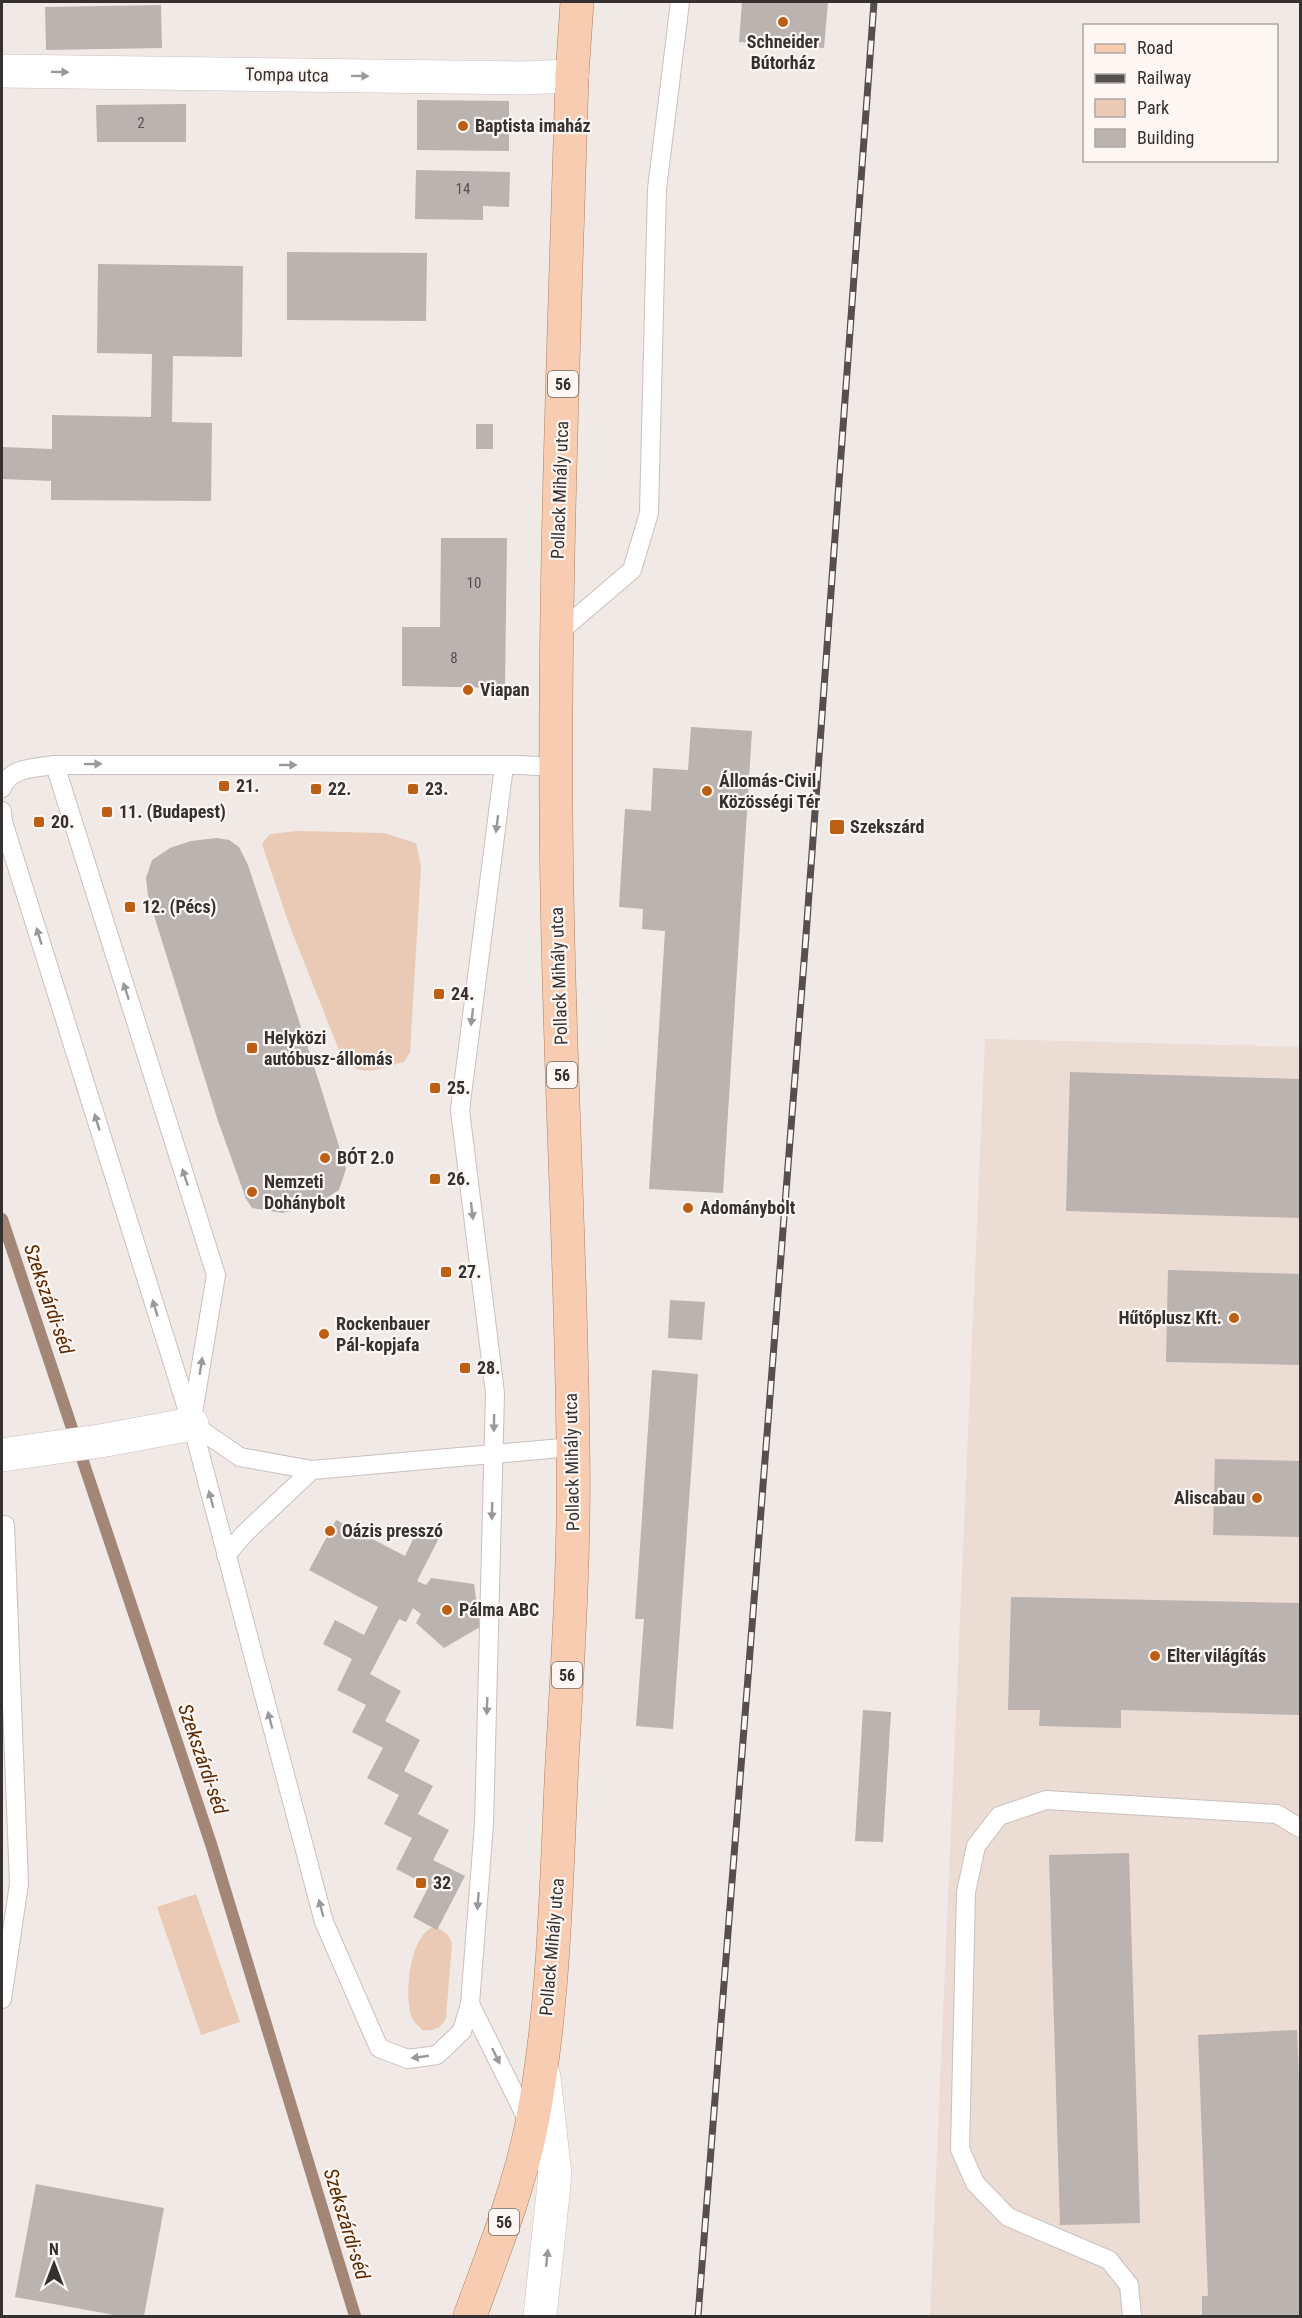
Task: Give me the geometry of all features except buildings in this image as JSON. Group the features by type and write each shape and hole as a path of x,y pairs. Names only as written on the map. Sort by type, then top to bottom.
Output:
{"main road":[{"name":"Pollack Mihály utca","path":"470,2316 507,2215 531,2126 542,2058 556,1904 573,1551 570,1283 556,886 555,636 572,76 577,2"}],"street":[{"name":"Tompa utca","path":"2,71 521,78 572,76"},
{"path":"16,1453 100,1441 192,1424"},
{"name":"Pollack Mihály utca","path":"540,2316 555,2175 542,2058"}],"lane":[{"path":"555,636 632,570 649,513 657,189 681,2"},
{"path":"2,789 4,782 15,771 55,765 557,767"},
{"path":"55,765 216,1275 192,1424"},
{"path":"2,811 3,822 192,1424 324,1922 380,2048 408,2059 437,2055 462,2031 470,2004 484,1824 495,1393 460,1110 504,766"},
{"path":"192,1424 240,1457 312,1470 573,1446"},
{"path":"226,1555 245,1533 312,1470"},
{"path":"2,1999 19,1884 5,1525"},
{"path":"1132,2316 1129,2285 1109,2260 1008,2217 975,2183 960,2150 966,1892 976,1846 999,1816 1046,1800 1277,1814 1300,1828"},
{"path":"470,2004 531,2126"}],"shaded area":[{"path":"985,1039 1300,1047 1300,2316 930,2316"}],"green space":[{"path":"298,831 384,833 416,843 421,867 410,1052 404,1062 365,1071 350,1066 343,1060 289,924 262,844 270,834"},
{"path":"196,1894 240,2022 201,2035 157,1907"},
{"path":"435,1926 448,1935 452,1943 446,2018 437,2028 422,2030 413,2020 410,2010 410,1968 419,1941 426,1931"}],"waterway":[{"name":"Szekszárdi-séd","path":"2,1219 211,1844 355,2316"}],"railway":[{"path":"698,2316 805,949 874,2"}],"place":[{"name":"Schneider Bútorház","path":"783,22"},
{"name":"Baptista imaház","path":"463,126"},
{"name":"Viapan","path":"468,690"},
{"name":"21.","path":"224,786"},
{"name":"22.","path":"316,789"},
{"name":"23.","path":"413,789"},
{"name":"Állomás-Civil Közösségi Tér","path":"707,791"},
{"name":"11. (Budapest)","path":"107,812"},
{"name":"20.","path":"39,822"},
{"name":"Szekszárd","path":"837,827"},
{"name":"12. (Pécs)","path":"130,907"},
{"name":"24.","path":"439,994"},
{"name":"Helyközi autóbusz-állomás","path":"252,1048"},
{"name":"25.","path":"435,1088"},
{"name":"BÓT 2.0","path":"325,1158"},
{"name":"26.","path":"435,1179"},
{"name":"Nemzeti Dohánybolt","path":"252,1192"},
{"name":"Adománybolt","path":"688,1208"},
{"name":"27.","path":"446,1272"},
{"name":"Hűtőplusz Kft.","path":"1234,1318"},
{"name":"Rockenbauer Pál-kopjafa","path":"324,1334"},
{"name":"28.","path":"465,1368"},
{"name":"Aliscabau","path":"1257,1498"},
{"name":"Oázis presszó","path":"330,1531"},
{"name":"Pálma ABC","path":"447,1610"},
{"name":"Elter világítás","path":"1155,1656"},
{"name":"32","path":"421,1883"}]}
